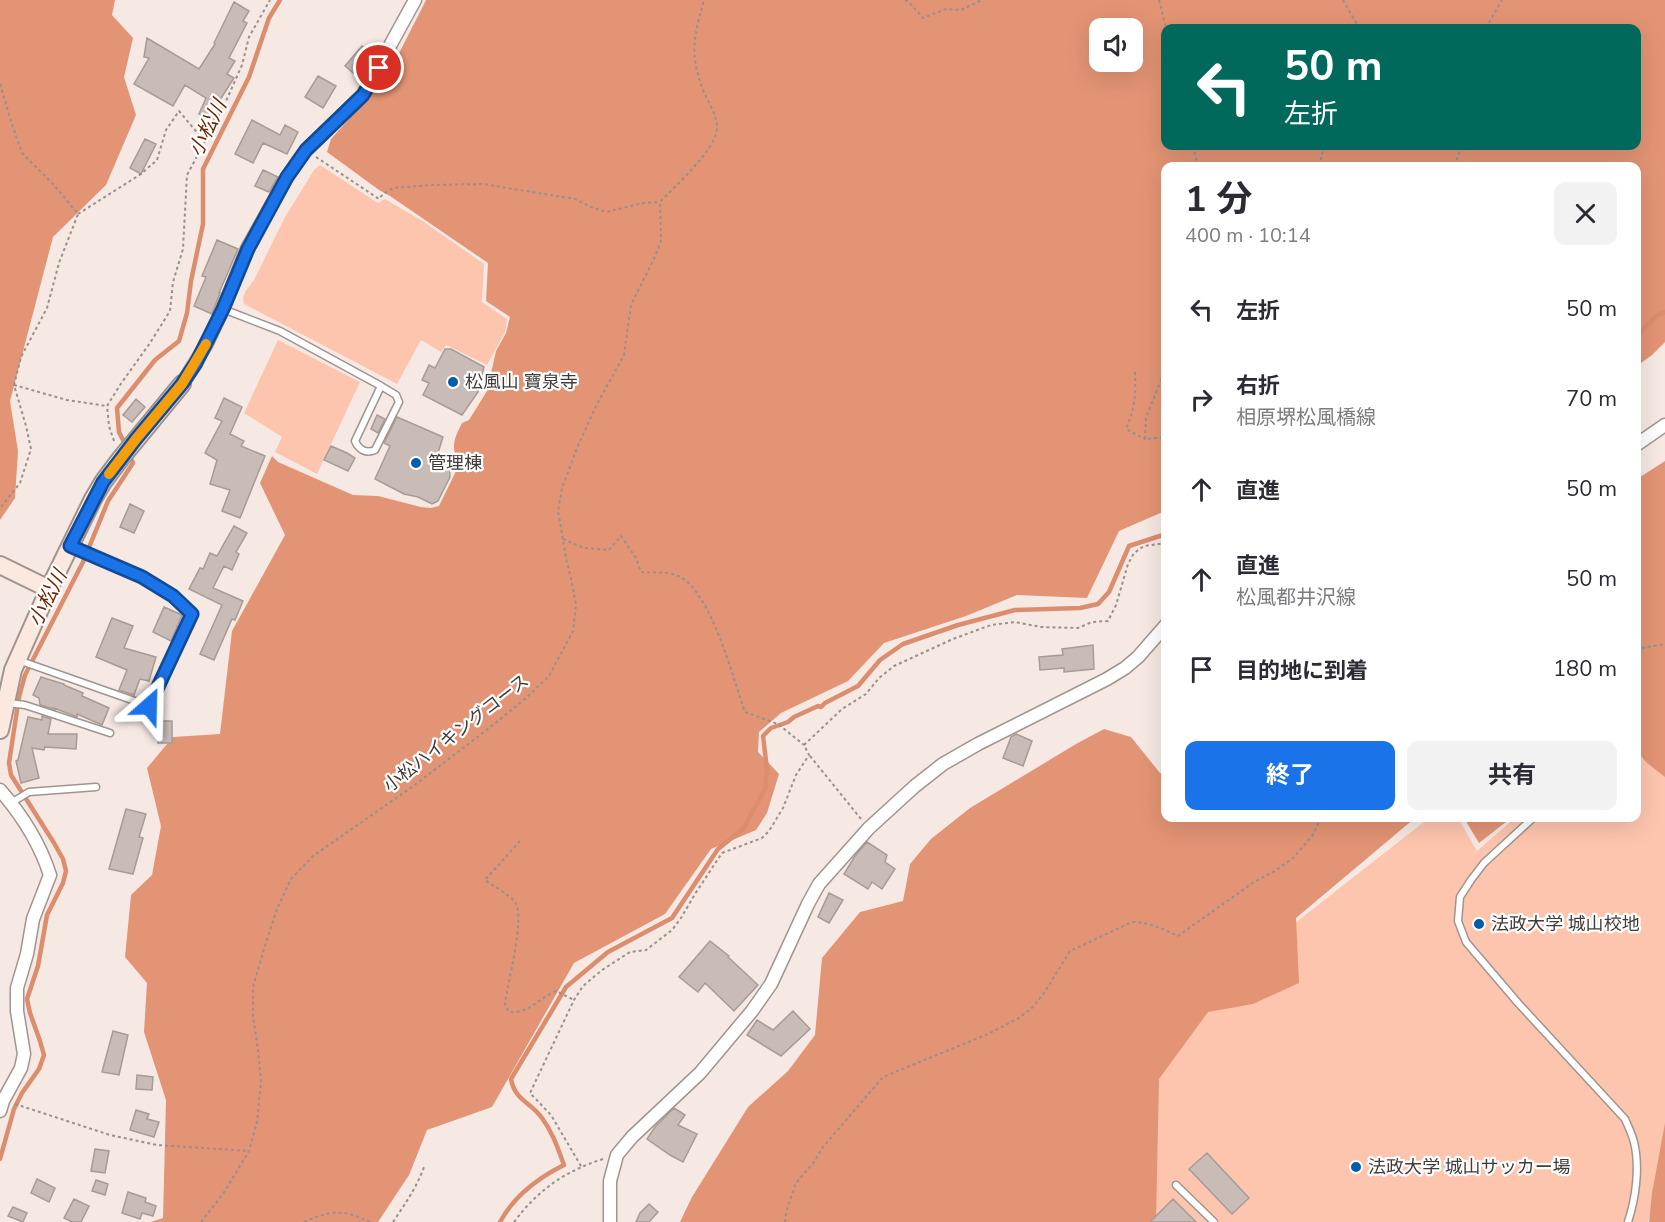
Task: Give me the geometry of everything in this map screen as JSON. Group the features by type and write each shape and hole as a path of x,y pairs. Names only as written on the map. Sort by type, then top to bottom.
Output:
{"street":[{"path":"0,730 10,703 13,670 22,662 49,589 76,548 93,500 103,482 182,384 206,345 248,249 287,177 306,150 363,95 415,0"},
{"path":"1641,442 1665,425"},
{"path":"0,566 49,589"},
{"path":"610,1222 610,1181 617,1155 700,1073 752,1011 771,984 819,884 869,828 943,764 1125,668 1161,631"},
{"path":"0,790 15,800 50,875 33,919 27,954 17,988 17,1011 24,1054 21,1068 1,1104"}],"lane":[{"path":"223,309 280,331 381,386 396,395 399,402 375,450 367,452 360,450 355,441 381,386"},
{"path":"22,662 149,706 192,614 173,596 142,577 76,548"},
{"path":"10,703 25,705 110,733"},
{"path":"15,800 29,792 96,787"},
{"path":"1529,822 1484,863 1471,880 1460,897 1458,921 1466,942 1625,1119 1634,1141 1637,1170 1628,1222"},
{"path":"1176,1185 1214,1222"}],"path":[{"path":"121,458 109,426 107,406 170,311 173,282 183,249 187,175 223,108 242,65 249,37 270,0"},
{"path":"306,150 379,199 393,188 483,184 575,199 606,212 643,203 660,202 705,153 717,130 715,116 703,89 694,58 694,36 704,0"},
{"path":"905,0 923,18 946,9 961,10 982,0"},
{"path":"1159,0 1165,24"},
{"path":"1343,0 1357,24"},
{"path":"1488,24 1502,0"},
{"path":"0,84 22,153 53,184 78,214"},
{"path":"0,508 20,483 31,449 14,385 21,357 47,308 59,263 78,214 141,174 157,160 166,130 179,111 205,142"},
{"name":"小松ハイキングコース","path":"201,1222 223,1194 249,1151 257,1122 261,1082 253,1016 253,987 277,909 291,879 313,856 412,787 525,699 549,676 573,631 576,605 558,511 562,488 595,408 624,355 631,305 661,241 660,202"},
{"path":"1135,372 1136,393 1133,413 1126,429 1146,439 1161,438"},
{"path":"1146,439 1146,417 1161,380"},
{"path":"14,385 67,400 107,406"},
{"path":"562,538 584,548 609,550 621,536 636,558 641,572 678,576 689,583 704,603 715,626 745,712 778,724 804,745 809,755 869,828"},
{"path":"804,745 842,709 866,694 879,678 894,666 953,639 991,625 1015,622 1041,627 1078,628 1092,622 1108,621 1134,553 1144,546 1161,544"},
{"path":"1641,648 1665,644"},
{"path":"581,1166 551,1115 530,1093 574,1000 583,986 602,970 630,952 646,950 672,930 722,853 762,838 769,831 783,808 796,775 809,755"},
{"path":"785,1222 796,1184 830,1138 883,1077 988,1034 1019,1018 1033,1007 1044,993 1070,951 1132,922 1142,922 1178,936 1236,894 1293,858 1312,836 1319,822"},
{"path":"520,841 485,880 515,902 518,911 516,953 505,1004 509,1012 518,1013 556,991 574,1000"},
{"path":"30,1108 110,1135 157,1145 249,1151"},
{"path":"514,1222 547,1187 581,1166 617,1155"},
{"path":"393,1222 412,1193 424,1167"},
{"path":"304,1222 334,1212 355,1214 370,1222"}],"shaded area":[{"path":"0,0 115,0 112,15 133,38 124,77 136,115 106,185 53,237 10,401 18,451 15,498 0,520"},
{"path":"426,0 1665,0 1665,342 1641,363 1641,162 1161,162 1161,513 1119,531 1087,598 1017,595 966,616 884,643 848,681 781,713 759,732 758,752 779,774 767,813 756,830 711,849 665,914 574,963 492,1107 427,1130 409,1175 378,1222 151,1222 163,1218 166,1100 144,1032 147,983 125,957 131,895 152,875 161,826 147,768 173,737 220,734 232,631 285,535 260,483 272,456 278,462 353,495 378,496 421,507 439,506 459,465 454,448 457,434 462,423 469,420 487,391 496,351 506,333 510,317 486,301 488,263 327,152 331,139 387,77"},
{"path":"320,165 378,203 385,199 424,222 484,264 482,302 507,319 505,332 487,365 446,345 441,352 421,340 397,384 244,304 245,292 254,280 285,217 314,170"},
{"path":"278,340 360,382 317,474 275,452 282,437 244,413"},
{"path":"1665,461 1665,777 1641,756 1641,476"},
{"path":"1104,729 1131,737 1161,773 1161,822 1410,822 1296,918 1299,983 1253,1004 1208,1012 1159,1079 1156,1222 680,1222 692,1197 748,1107 788,1071 815,1035 822,958 860,912 903,901 910,864 931,839 970,808"},
{"name":"法政大学 城山校地","path":"1641,736 1665,755 1665,1152 1648,1222 1141,1222 1140,1074 1199,998 1424,822 1460,822 1477,851 1510,822 1641,822"},
{"path":"1466,822 1506,822 1479,843"},
{"path":"1665,1123 1665,1222 1649,1222 1652,1193"}],"building":[{"path":"234,2 249,11 243,21 247,23 229,58 235,61 227,74 234,78 218,103 223,108 214,122 199,114 206,98 185,85 173,106 134,84 149,58 144,57 147,38 199,69 215,44"},
{"path":"362,46 375,56 369,67 358,77 345,66"},
{"path":"318,76 336,86 323,108 305,97"},
{"path":"252,120 280,135 285,125 298,132 287,154 263,143 253,163 235,154"},
{"path":"145,139 156,144 141,174 130,168"},
{"path":"263,170 278,177 269,192 255,186"},
{"path":"217,240 238,249 212,314 194,306 206,277 202,276"},
{"name":"松風山 寶泉寺","path":"445,349 451,349 484,367 478,392 462,415 423,395 429,383 422,380 429,365 435,368"},
{"path":"224,398 242,407 230,434 244,441 241,446 265,456 240,518 222,511 230,490 210,484 217,460 205,453 222,421 215,418"},
{"path":"136,399 145,407 132,422 123,415"},
{"path":"377,415 385,419 378,433 371,429"},
{"name":"管理棟","path":"397,417 443,437 438,453 449,458 450,477 438,501 432,504 418,497 404,494 375,479 390,446 384,443"},
{"path":"331,446 355,458 348,471 324,460"},
{"path":"130,504 144,511 134,533 120,527"},
{"path":"234,526 247,533 236,552 239,554 232,570 224,566 213,588 243,601 235,620 232,619 214,660 200,654 222,605 189,589 200,568 203,569 210,553 217,556"},
{"path":"164,607 182,615 171,641 153,632"},
{"path":"112,618 133,626 124,648 156,657 149,681 140,679 134,695 119,690 127,670 96,657"},
{"path":"1093,645 1094,669 1064,672 1064,668 1040,670 1039,657 1063,655 1062,649"},
{"path":"41,677 64,684 83,693 82,696 109,708 102,725 77,714 77,717 40,705 39,698 33,695"},
{"path":"42,716 51,719 48,734 77,734 76,749 32,748 39,778 21,783 16,761 28,717 42,720"},
{"path":"159,721 172,721 172,743 158,743"},
{"path":"1016,734 1032,741 1023,766 1003,758 1011,737"},
{"path":"126,809 146,814 139,837 143,838 133,874 109,869"},
{"path":"867,842 887,855 885,862 895,869 882,889 872,882 868,889 844,874"},
{"path":"829,893 843,900 829,923 818,917"},
{"path":"710,941 758,985 734,1011 705,983 698,992 679,977"},
{"path":"793,1011 810,1029 781,1056 747,1035 757,1020 773,1030"},
{"path":"113,1031 128,1035 119,1075 102,1072"},
{"path":"137,1075 153,1077 152,1090 136,1089"},
{"path":"674,1108 685,1115 678,1125 697,1134 683,1162 647,1139 655,1127"},
{"path":"136,1110 149,1114 147,1119 159,1122 154,1137 130,1130"},
{"path":"95,1149 109,1151 105,1173 91,1171"},
{"path":"1207,1153 1249,1198 1232,1214 1189,1169"},
{"path":"37,1179 55,1188 49,1202 31,1193"},
{"path":"96,1180 108,1184 105,1195 92,1191"},
{"path":"128,1192 146,1198 145,1202 156,1206 153,1216 142,1213 140,1219 122,1213"},
{"path":"74,1199 89,1206 81,1222 72,1222 64,1218"},
{"path":"1173,1199 1196,1222 1150,1222"},
{"path":"649,1204 658,1212 649,1222 636,1222 640,1213"},
{"path":"13,1207 27,1213 23,1222 8,1216"}],"waterway":[{"name":"小松川","path":"126,446 119,432 117,408 155,360 179,341 187,313 203,224 203,169 249,77 269,18 280,0"},
{"path":"1641,332 1656,316 1665,312"},
{"name":"小松川","path":"0,1159 14,1109 39,1069 44,1055 27,999 38,966 47,915 63,883 66,871 63,859 54,843 11,775 9,763 19,697 25,675 83,562 108,501 133,463 129,454"},
{"path":"500,1222 520,1196 545,1176 564,1165 546,1124 516,1092 511,1079 566,987 608,952 672,918 718,849 743,829 765,789 767,769 763,736 771,728 818,706 821,707 858,686 880,660 903,644 958,625 1015,610 1080,608 1098,604 1109,592 1129,546 1161,536"}],"slow traffic":[{"path":"109,474 182,384 206,344"}],"place":[{"name":"松風山 寶泉寺","path":"453,382"},
{"name":"管理棟","path":"416,463"},
{"name":"法政大学 城山校地","path":"1479,924"},
{"name":"法政大学 城山サッカー場","path":"1356,1167"}],"route":[{"path":"149,706 192,614 173,596 142,577 70,546 103,482 182,384 196,363 223,309 248,249 287,177 306,150 363,95 379,68"}]}
